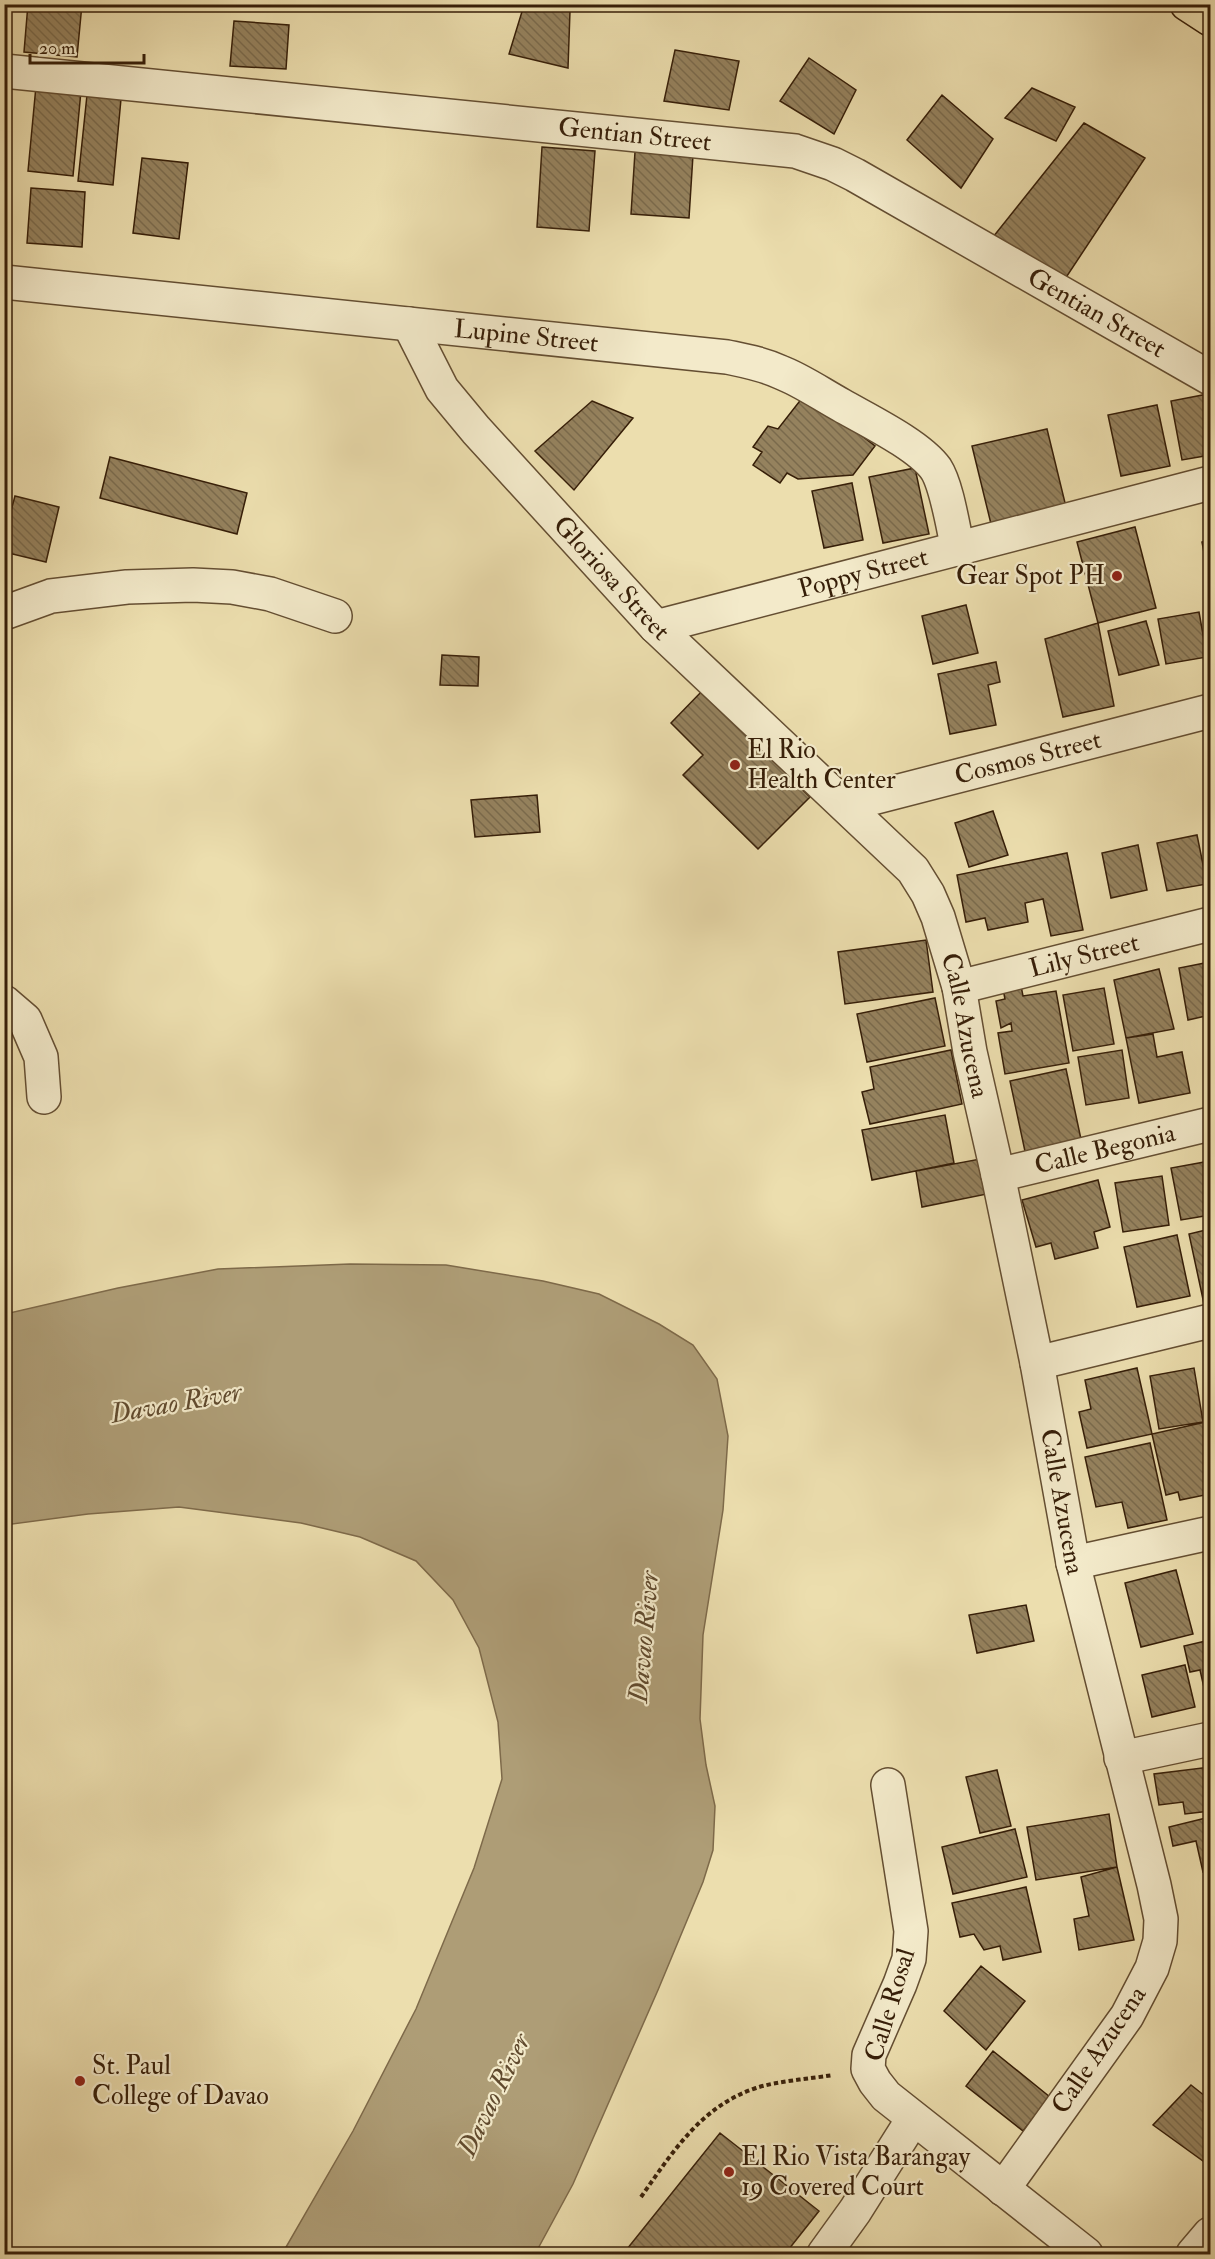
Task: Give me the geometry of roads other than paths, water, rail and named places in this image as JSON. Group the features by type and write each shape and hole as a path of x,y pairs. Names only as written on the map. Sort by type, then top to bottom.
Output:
{"highway":[{"path":"1187,4 1210,19"}],"street":[{"name":"Gentian Street","path":"4,71 795,151 823,160 855,175 1210,378"},
{"name":"Lupine Street","path":"4,282 727,357 758,363 783,373 896,437 921,455 936,470 943,486 958,549"},
{"name":"Gloriosa Street","path":"409,324 442,389 469,422 657,627 845,805"},
{"name":"Poppy Street","path":"657,627 1210,483"},
{"path":"4,612 51,596 128,587 193,585 232,587 270,594 335,616"},
{"name":"Cosmos Street","path":"845,805 1210,711"},
{"name":"Calle Azucena","path":"845,805 913,870 928,894 938,917 959,987 970,1052 998,1175 1036,1364 1073,1563 1161,1918 1160,1941 1152,1968 1127,2016 1003,2189"},
{"name":"Lily Street","path":"959,987 1210,924"},
{"path":"4,1002 25,1020 41,1057 44,1097"},
{"name":"Calle Begonia","path":"998,1175 1210,1124"},
{"path":"1036,1364 1210,1321"},
{"path":"1073,1563 1210,1533"},
{"path":"1121,1758 1210,1740"},
{"name":"Calle Rosal","path":"888,1785 911,1931 909,1959 869,2055 868,2069 874,2082 886,2097 1086,2254"},
{"path":"824,2254 855,2211 913,2119"},
{"path":"1193,2254 1210,2234"}],"water":[{"name":"Davao River","path":"350,1264 446,1265 543,1281 599,1294 659,1324 693,1345 717,1379 728,1436 723,1510 703,1635 700,1719 706,1765 715,1806 713,1850 703,1882 658,1990 573,2184 535,2254 282,2254 353,2131 416,2009 474,1868 502,1779 498,1722 479,1648 453,1600 416,1561 360,1537 301,1523 179,1507 88,1514 5,1525 5,1314 118,1288 218,1269"}],"place":[{"name":"Gear Spot PH","path":"1117,576"},
{"name":"El Rio Health Center","path":"735,765"},
{"name":"St. Paul College of Davao","path":"80,2081"},
{"name":"El Rio Vista Barangay 19 Covered Court","path":"729,2172"}]}
